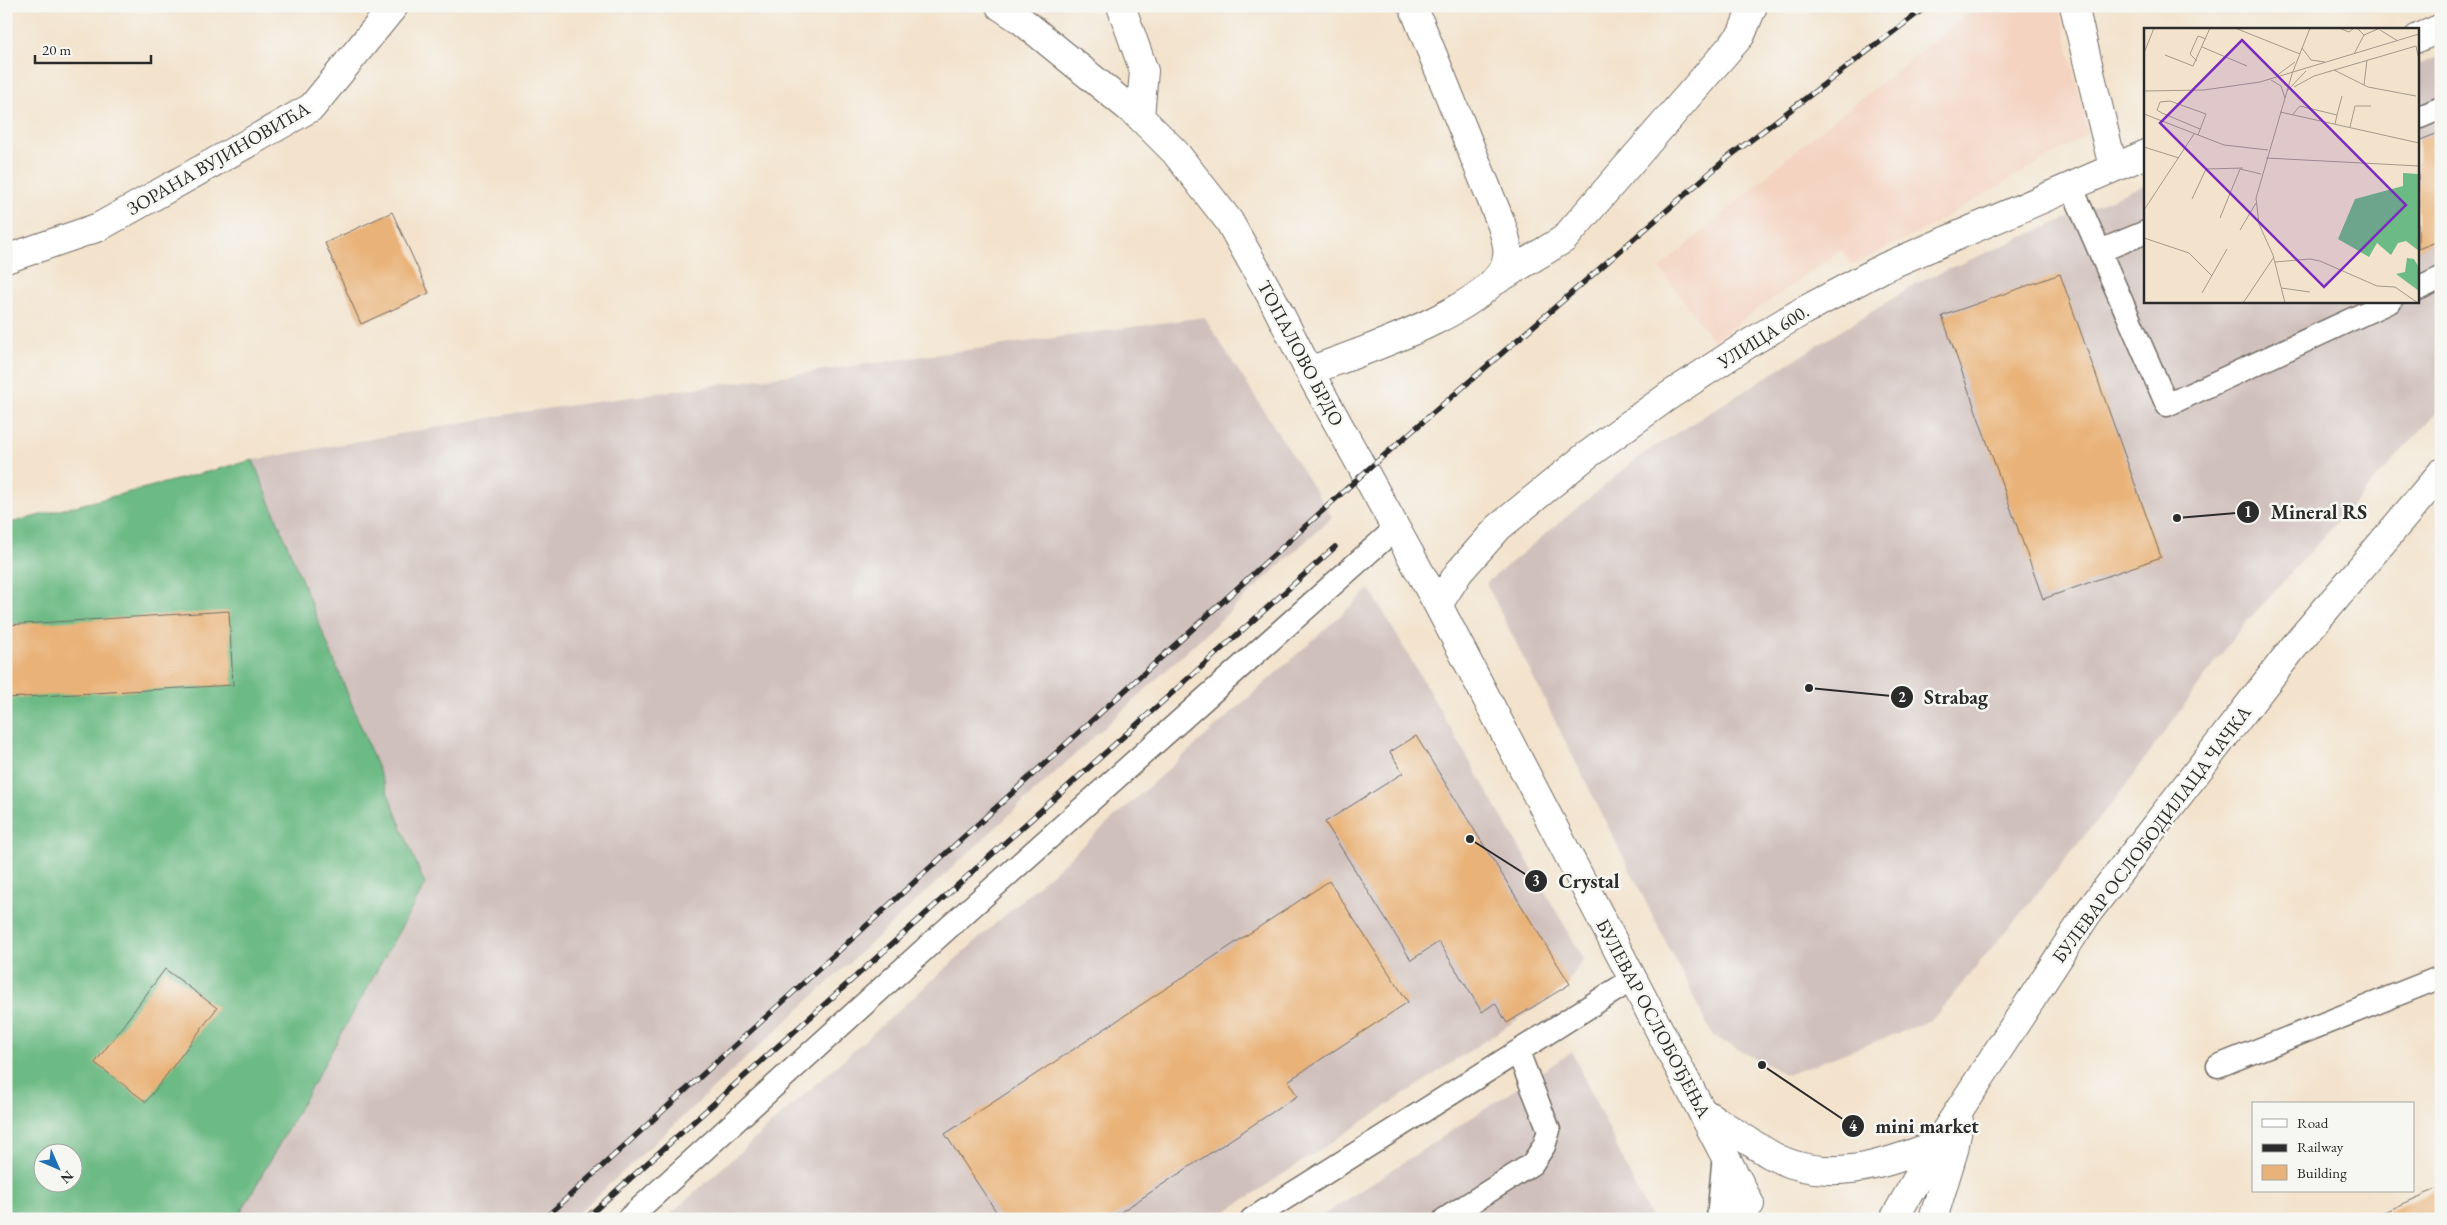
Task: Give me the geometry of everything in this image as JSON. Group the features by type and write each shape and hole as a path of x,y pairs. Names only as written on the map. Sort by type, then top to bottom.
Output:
{"street":[{"name":"ЗОРАНА ВУЈИНОВИЋА","path":"6,259 99,226 312,107 394,6"},
{"name":"ТОПАЛОВО БРДО","path":"1000,6 1029,26 1140,117 1175,152 1228,222 1271,296 1309,371 1438,605"},
{"path":"1121,6 1144,71 1140,117"},
{"path":"1413,6 1501,223 1507,257 1503,268 1492,283"},
{"path":"1309,371 1418,328 1480,294 1492,283 1564,239 1742,35 1753,6"},
{"path":"2074,6 2113,167"},
{"path":"2420,37 2441,28"},
{"name":"УЛИЦА 600.","path":"1438,605 1459,572 1499,527 1586,456 1675,392 1803,311 1885,266 2144,155"},
{"name":"БУЛЕВАР ОСЛОБОДИЛАЦА ЧАЧКА","path":"1894,1219 1937,1144 2090,911 2293,648 2441,473"},
{"name":"БУЛЕВАР ОСЛОБОЂЕЊА","path":"1438,605 1757,1219"},
{"path":"1933,1219 1954,1150 1962,1106"},
{"path":"1703,1112 1772,1155 1816,1170 1844,1170 1873,1166 1897,1160 1937,1144"},
{"path":"1739,1182 1744,1219"}],"lane":[{"path":"2420,117 2441,108"},
{"path":"2071,186 2167,404 2389,302"},
{"path":"2100,251 2144,233"},
{"path":"2420,288 2441,278"},
{"path":"628,1219 938,937 1396,528"},
{"path":"2218,1066 2441,977"},
{"path":"1252,1219 1633,979"},
{"path":"1445,1219 1532,1164 1544,1146 1548,1130 1518,1052"},
{"path":"1718,1219 1724,1154"}],"shaded area":[{"path":"1978,6 2059,6 2088,134 1920,232 1852,265 1842,250 1713,341 1660,268 1798,149"},
{"path":"2441,55 2441,408 2240,629 2120,793 1932,1020 1787,1075 1713,1036 1486,583 1643,454 1921,281 2144,185 2144,302 2420,302 2420,64"},
{"path":"1204,317 1332,517 572,1219 237,1219 425,885 253,460 516,413"},
{"path":"1370,589 1584,959 1562,990 1215,1219 665,1219"},
{"path":"1572,1052 1651,1219 1317,1219"}],"green space":[{"path":"253,460 425,885 237,1219 6,1219 6,524"}],"building":[{"path":"2441,132 2441,240 2420,248 2420,140"},
{"path":"392,212 429,293 361,324 325,243"},
{"path":"2060,274 2161,557 2043,599 1942,316"},
{"path":"229,611 233,685 6,698 6,625"},
{"path":"1416,736 1570,984 1507,1023 1495,1003 1482,1012 1439,942 1411,960 1325,822 1403,773 1390,752"},
{"path":"1329,881 1408,1002 1288,1081 1297,1096 1110,1219 1001,1219 945,1134"},
{"path":"165,969 217,1008 146,1102 95,1063"},
{"path":"2441,1187 2441,1219 2369,1219"}],"railway":[{"path":"544,1219 1365,472 1726,159 1927,6"},
{"path":"585,1219 1335,547"}],"place":[{"name":"Mineral RS","path":"2177,518"},
{"name":"Strabag","path":"1809,688"},
{"name":"Crystal","path":"1470,839"},
{"name":"mini market","path":"1762,1065"}]}
